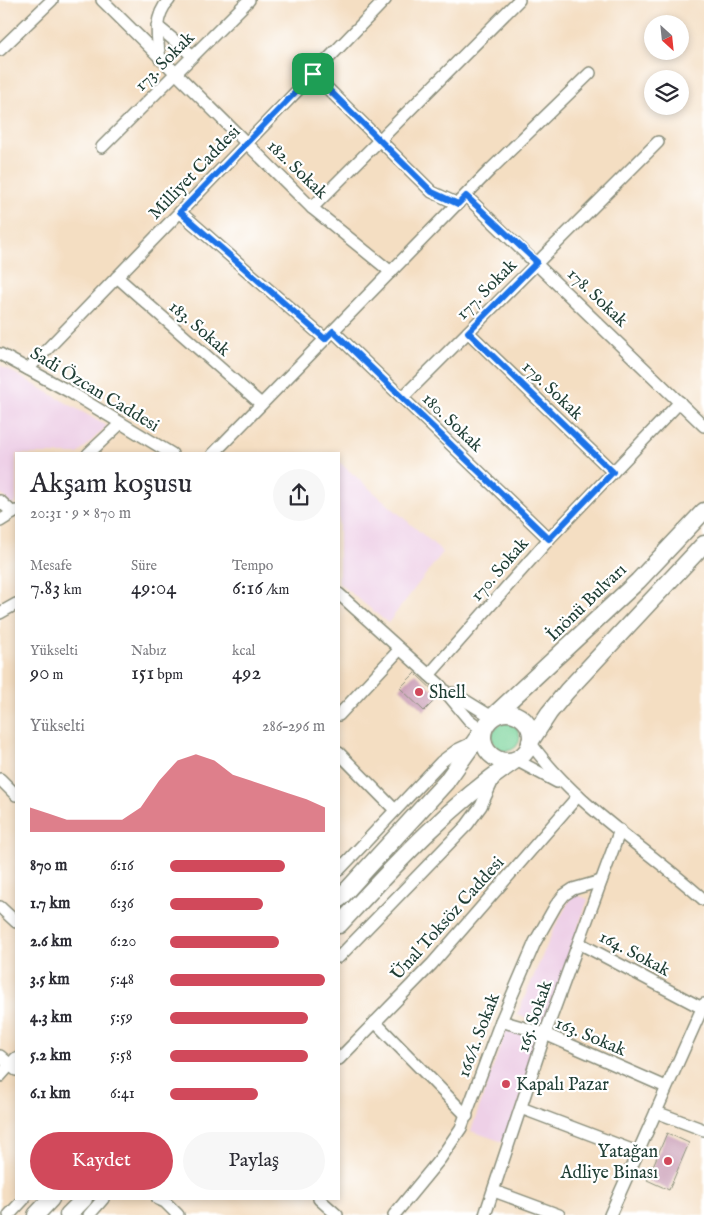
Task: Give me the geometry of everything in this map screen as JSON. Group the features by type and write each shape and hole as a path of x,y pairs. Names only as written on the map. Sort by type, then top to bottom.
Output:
{"highway":[{"name":"İnönü Bulvarı","path":"340,898 452,775 484,730 638,581 704,511"},
{"path":"340,924 438,822 527,750 530,742 549,713 567,691 704,544"},
{"path":"516,760 500,760 487,752 482,738 484,730 506,713 520,717 529,728 530,742"},
{"path":"36,1215 50,1200"},
{"path":"68,1215 83,1200"}],"street":[{"path":"0,50 52,0"},
{"name":"182. Sokak","path":"102,0 312,208 391,272"},
{"path":"160,59 158,17 169,0"},
{"name":"173. Sokak","path":"102,146 249,0"},
{"name":"Milliyet Caddesi","path":"28,369 385,0"},
{"path":"312,208 519,0"},
{"path":"157,26 194,56"},
{"path":"215,452 462,200 590,73"},
{"name":"178. Sokak","path":"313,74 432,192 462,200 537,262 704,426"},
{"name":"177. Sokak","path":"402,398 658,142"},
{"path":"180,212 325,339"},
{"name":"183. Sokak","path":"117,277 261,404"},
{"name":"180. Sokak","path":"333,331 549,539"},
{"name":"179. Sokak","path":"468,332 613,472"},
{"name":"Sadi Özcan Caddesi","path":"0,354 169,452"},
{"name":"170. Sokak","path":"429,675 549,539 680,402"},
{"path":"90,452 121,423"},
{"path":"0,501 14,512 0,521"},
{"path":"340,595 439,684 472,706 484,730"},
{"path":"0,613 15,605"},
{"path":"340,714 400,649"},
{"name":"İnönü Bulvarı","path":"340,869 445,758 484,730"},
{"path":"530,742 553,772 578,796 704,900"},
{"path":"340,755 395,810"},
{"path":"516,760 578,796"},
{"path":"340,956 467,825 481,806 496,774"},
{"path":"0,779 15,793"},
{"name":"Ünal Toksöz Caddesi","path":"340,1058 468,923 578,796"},
{"name":"165. Sokak","path":"485,1215 545,1034 620,830"},
{"name":"166/1. Sokak","path":"394,1215 440,1159 467,1116 501,1021 535,942 556,905 564,895 573,889 601,881"},
{"path":"0,907 15,921"},
{"name":"164. Sokak","path":"579,943 703,1006"},
{"path":"610,1215 703,1006"},
{"name":"163. Sokak","path":"501,1021 545,1034 666,1087"},
{"path":"376,1022 467,1116"},
{"path":"0,1056 14,1064 0,1076"},
{"path":"522,1108 638,1152"},
{"path":"656,1112 704,1130"},
{"path":"494,1192 558,1215"},
{"path":"9,1215 23,1200"},
{"path":"89,1215 102,1200"},
{"path":"160,1200 178,1215"},
{"path":"321,1200 337,1215"}],"shaded area":[{"path":"0,365 107,426 80,452 15,452 15,503 12,505 0,493"},
{"path":"340,463 443,552 388,623 340,584"},
{"name":"Kapalı Pazar","path":"573,894 588,899 545,1023 517,1015 553,931"},
{"name":"Kapalı Pazar","path":"507,1027 540,1037 506,1143 471,1131"}],"green space":[{"path":"506,723 516,727 520,737 516,747 506,751 496,747 492,737 496,727"}],"building":[{"path":"415,673 439,696 424,711 400,688"},
{"name":"Yatağan Adliye Binası","path":"667,1133 689,1143 669,1190 647,1180"}],"place":[{"name":"Shell","path":"419,692"},
{"name":"Kapalı Pazar","path":"506,1084"},
{"name":"Yatağan Adliye Binası","path":"668,1161"}],"route":[{"path":"313,74 432,192 458,204 466,196 537,262 468,332 613,472 549,539 333,331 325,339 180,212 313,74"}]}
